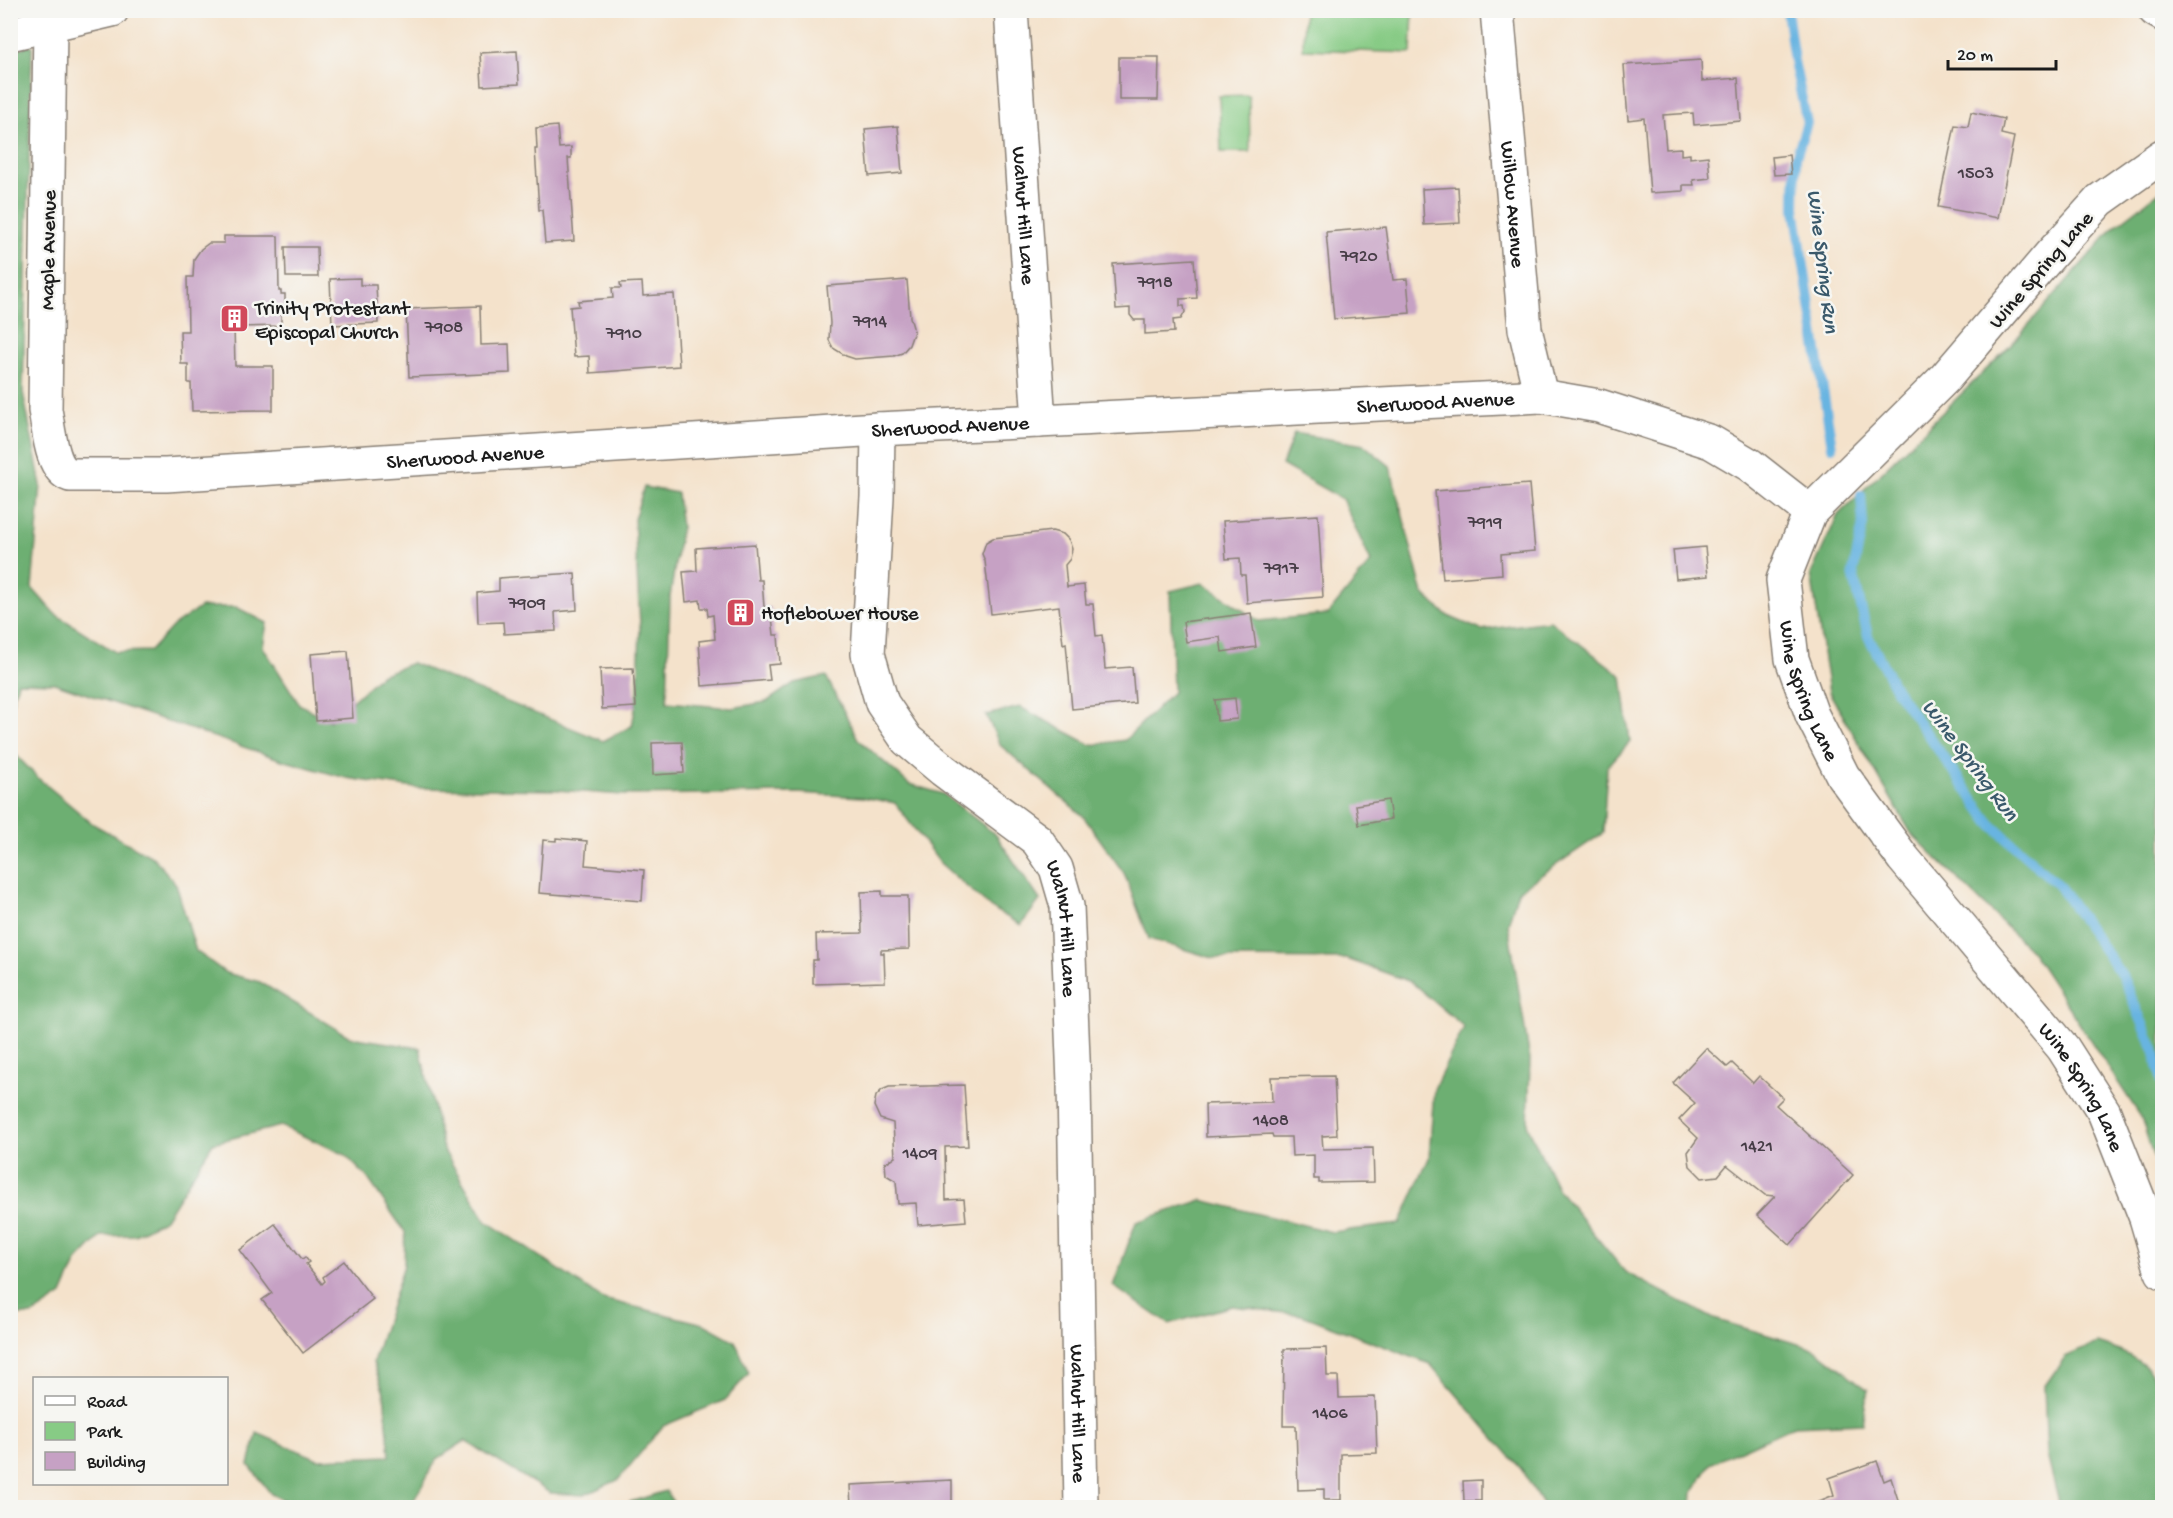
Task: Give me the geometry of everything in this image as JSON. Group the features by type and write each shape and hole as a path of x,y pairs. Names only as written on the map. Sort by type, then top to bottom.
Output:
{"street":[{"path":"10,34 112,10"},
{"name":"Walnut Hill Lane","path":"1011,10 1039,421"},
{"name":"Willow Avenue","path":"1497,10 1525,329 1541,396"},
{"path":"2155,10 2163,14"},
{"name":"Maple Avenue","path":"50,24 45,410 56,464 63,473"},
{"name":"Wine Spring Lane","path":"2163,156 2100,200 1945,378 1810,512 1783,580 1792,659 1812,716 1843,776 1903,858 2063,1048 2104,1112 2146,1218 2163,1272"},
{"name":"Sherwood Avenue","path":"63,473 70,475 166,475 878,429 1541,396 1599,406 1711,442 1750,465 1810,512"},
{"name":"Walnut Hill Lane","path":"878,429 877,497 868,654 882,703 908,740 943,770 1037,840 1056,868 1067,906 1074,1083 1081,1508"}],"green space":[{"path":"1304,11 1413,11 1411,53 1303,49"},
{"path":"32,45 23,392 41,485 32,588 55,614 115,652 150,651 173,626 201,607 236,607 267,623 263,647 299,704 330,721 381,675 412,663 603,741 632,726 638,692 640,625 634,519 644,487 677,493 681,527 670,597 667,702 732,708 766,702 794,683 826,676 858,739 909,784 943,794 996,835 1040,900 1021,925 991,908 940,863 895,803 862,797 797,793 623,795 556,790 415,788 346,778 282,760 54,683 18,682 11,707 10,51"},
{"path":"1249,95 1250,152 1221,152 1219,96"},
{"path":"2162,190 2162,1185 2141,1117 2032,952 1911,833 1829,692 1811,574 1838,515 2009,347 2114,227"},
{"path":"1294,433 1364,445 1390,466 1423,594 1448,616 1481,630 1550,621 1622,676 1630,742 1607,767 1603,833 1518,891 1508,924 1530,1060 1528,1127 1558,1190 1625,1272 1714,1319 1815,1349 1868,1390 1862,1423 1794,1426 1710,1464 1693,1492 1692,1507 1544,1507 1522,1470 1430,1364 1302,1315 1232,1306 1169,1324 1113,1286 1136,1222 1202,1200 1332,1232 1400,1224 1429,1158 1434,1089 1464,1027 1411,982 1347,959 1213,958 1149,939 1124,873 1083,816 1000,745 986,715 1020,707 1091,745 1125,740 1173,692 1170,591 1203,583 1259,621 1328,614 1371,562 1342,499 1282,465"},
{"path":"10,732 14,753 38,778 93,824 154,858 176,884 196,951 226,973 260,982 350,1037 420,1048 443,1149 486,1221 603,1299 704,1324 735,1341 749,1373 725,1400 663,1426 618,1480 584,1495 550,1493 465,1441 437,1459 410,1507 297,1507 271,1494 249,1465 257,1433 318,1459 390,1456 384,1393 373,1362 404,1265 405,1232 367,1177 344,1154 281,1126 213,1143 165,1219 135,1235 101,1236 77,1261 62,1295 32,1315 11,1315"},
{"path":"2097,1343 2137,1360 2155,1378 2164,1422 2162,1507 2060,1507 2047,1455 2044,1387 2065,1357"},
{"path":"666,1491 676,1507 627,1507 630,1502"}],"building":[{"path":"517,51 519,84 482,86 480,53"},
{"path":"1119,57 1159,57 1158,100 1119,100"},
{"path":"1701,60 1702,81 1738,78 1741,121 1694,125 1693,113 1663,115 1666,149 1681,148 1681,155 1690,154 1690,158 1708,156 1710,178 1693,180 1694,185 1683,185 1683,191 1650,193 1644,118 1628,120 1624,65"},
{"path":"1971,112 2004,119 2001,134 2014,137 1998,218 1938,207 1955,125 1968,127"},
{"path":"557,126 559,148 571,147 571,158 568,158 574,241 545,243 542,210 539,210 536,128"},
{"path":"898,126 902,173 869,176 865,129"},
{"path":"1789,155 1791,174 1774,175 1772,157"},
{"path":"1458,187 1460,223 1424,225 1422,189"},
{"path":"1386,227 1393,280 1407,279 1410,313 1334,319 1326,232"},
{"name":"Trinity Protestant Episcopal Church","path":"224,236 278,236 279,291 285,294 285,311 281,311 281,326 234,327 235,366 273,366 273,410 192,411 188,364 181,364 180,331 188,331 187,277 193,277 194,259 201,249 209,243 224,243"},
{"path":"285,247 317,247 318,277 286,277"},
{"path":"1194,259 1197,298 1180,299 1180,306 1184,306 1185,312 1181,319 1173,320 1174,332 1145,334 1145,320 1134,320 1130,315 1130,308 1116,309 1113,264"},
{"path":"360,278 360,285 376,285 378,323 332,325 330,279"},
{"path":"907,280 910,317 914,331 909,345 902,353 894,356 855,359 833,348 829,340 827,286"},
{"path":"642,282 643,296 674,294 679,366 590,373 589,356 574,357 570,307 579,306 578,301 613,298 612,288 621,288 620,283"},
{"path":"480,306 481,345 509,344 510,373 409,377 406,309"},
{"path":"1529,484 1535,551 1501,554 1502,574 1443,579 1435,491"},
{"path":"1318,515 1323,597 1247,603 1245,575 1241,575 1240,558 1226,559 1223,521"},
{"path":"1052,531 1063,534 1069,540 1072,549 1070,559 1065,565 1067,587 1084,585 1086,604 1093,604 1096,636 1102,635 1105,669 1132,667 1135,703 1072,709 1066,643 1063,644 1059,606 991,614 985,561 982,554 986,542 993,538"},
{"name":"Hoflebower House","path":"755,544 758,580 762,580 764,607 771,607 774,635 778,635 780,664 768,665 770,680 702,686 699,641 715,639 713,615 708,616 707,608 701,608 700,600 686,602 683,572 697,571 696,548"},
{"path":"1705,547 1708,576 1676,579 1673,550"},
{"path":"575,573 577,610 555,612 556,631 504,634 503,622 478,623 477,593 499,591 499,578"},
{"path":"1251,613 1256,647 1222,652 1220,637 1186,642 1183,622"},
{"path":"348,651 353,718 316,721 311,654"},
{"path":"633,668 636,707 602,709 600,669"},
{"path":"1235,698 1237,719 1217,721 1215,700"},
{"path":"682,742 684,773 653,775 652,743"},
{"path":"1388,800 1391,819 1359,825 1356,805"},
{"path":"556,838 587,841 585,865 644,870 642,901 539,893 543,840 556,841"},
{"path":"882,891 882,896 908,896 909,949 881,950 881,953 884,953 885,982 813,984 813,960 817,960 816,934 862,933 861,892"},
{"path":"1706,1048 1727,1067 1732,1063 1753,1083 1759,1076 1783,1098 1776,1105 1853,1175 1790,1245 1757,1215 1775,1196 1765,1195 1727,1165 1718,1176 1702,1178 1690,1166 1688,1152 1698,1138 1679,1120 1695,1103 1673,1083"},
{"path":"1334,1076 1337,1135 1322,1136 1323,1149 1373,1148 1374,1182 1319,1183 1319,1179 1314,1179 1314,1155 1292,1156 1291,1137 1273,1137 1272,1134 1206,1137 1205,1104 1272,1102 1271,1077"},
{"path":"964,1085 968,1146 945,1147 946,1200 964,1199 966,1221 918,1225 916,1203 898,1204 896,1181 886,1175 885,1163 895,1157 893,1123 880,1119 874,1106 876,1096 889,1087"},
{"path":"275,1224 302,1259 305,1257 309,1262 306,1264 322,1284 325,1281 323,1277 344,1261 373,1299 303,1353 262,1300 272,1293 240,1250"},
{"path":"1326,1348 1327,1376 1338,1376 1339,1398 1375,1397 1377,1453 1341,1454 1341,1500 1324,1500 1324,1489 1298,1490 1296,1426 1283,1426 1284,1349"},
{"path":"1877,1461 1884,1481 1891,1478 1900,1506 1895,1508 1821,1508 1819,1501 1834,1495 1829,1478"},
{"path":"952,1480 952,1508 851,1508 850,1485"},
{"path":"1481,1480 1481,1501 1464,1501 1463,1481"}],"waterway":[{"name":"Wine Spring Run","path":"1787,10 1794,61 1807,123 1796,157 1795,208 1832,447"},
{"name":"Wine Spring Run","path":"1861,495 1863,524 1853,573 1868,636 1896,690 1990,823 2060,887 2122,976 2154,1049 2162,1082"}],"place":[{"name":"Trinity Protestant Episcopal Church","path":"234,319"},
{"name":"Hoflebower House","path":"740,612"}]}
